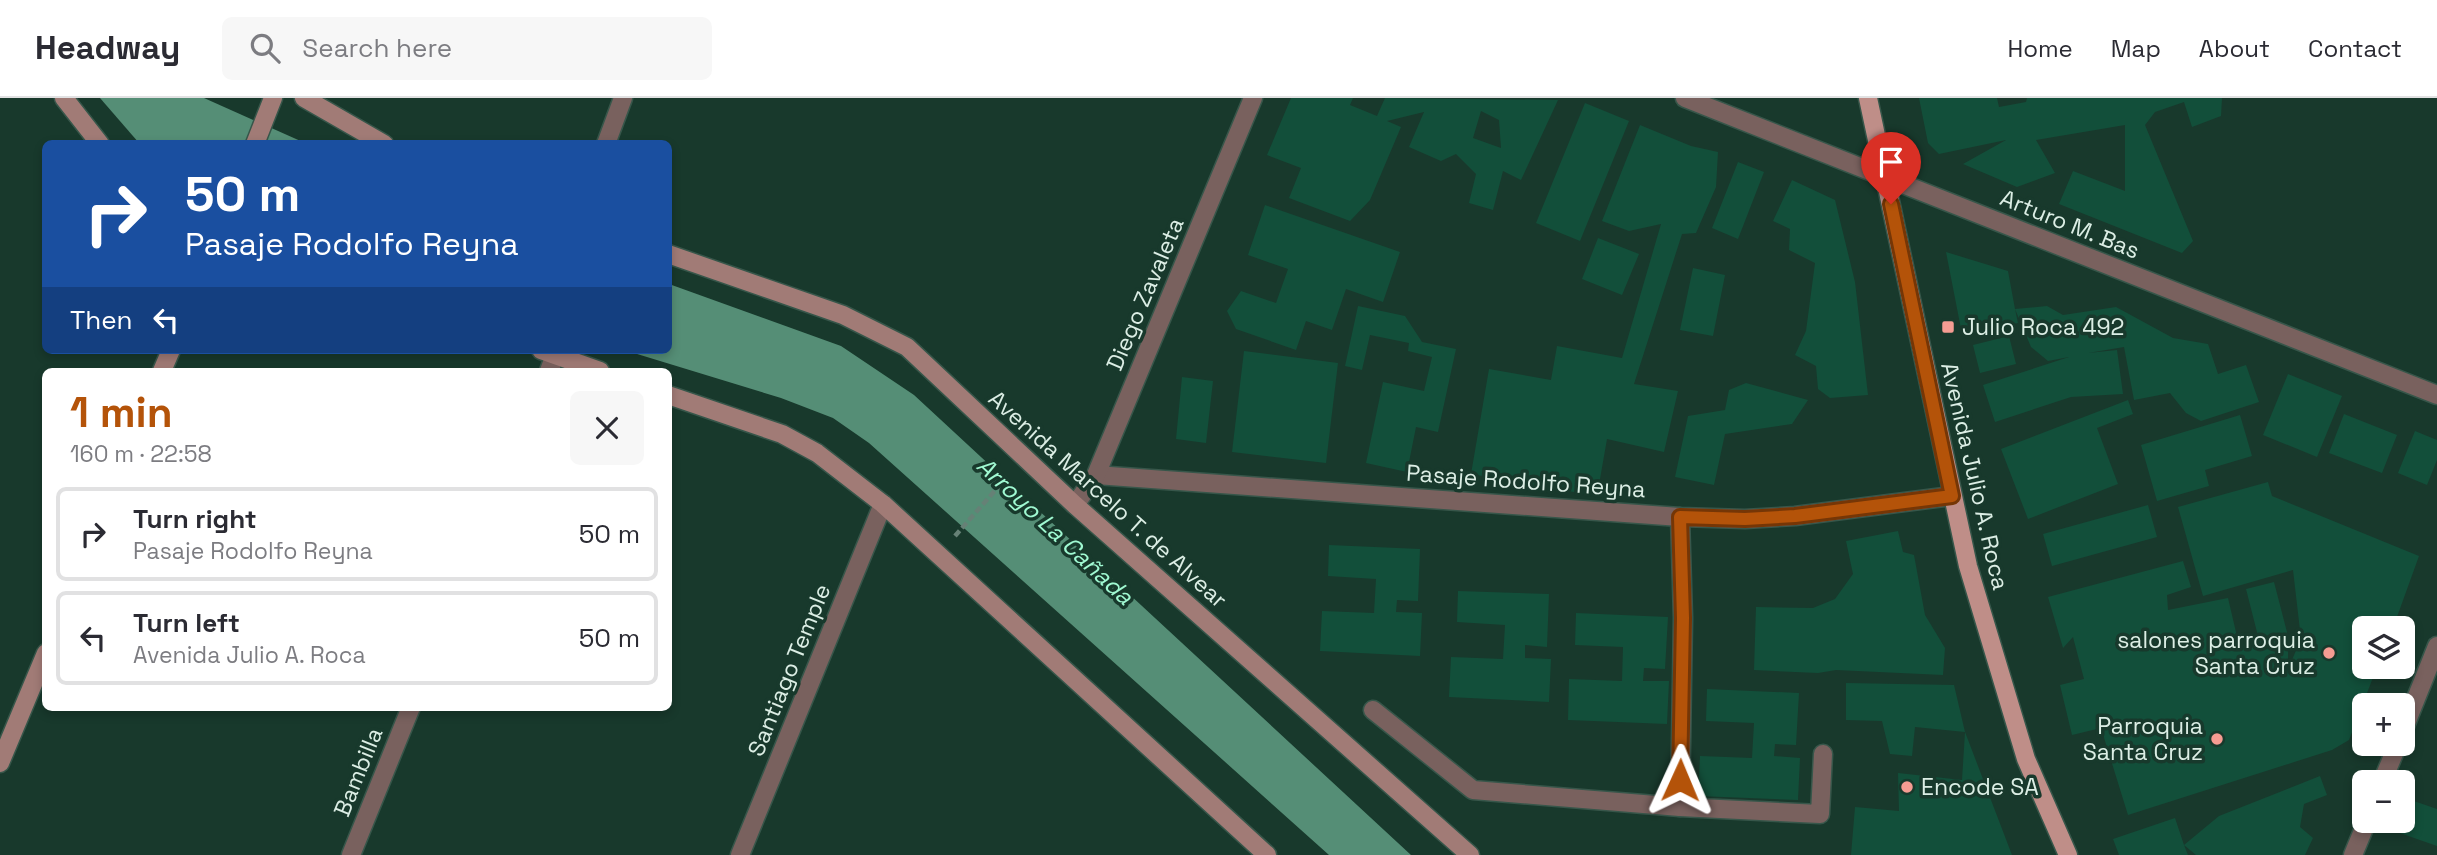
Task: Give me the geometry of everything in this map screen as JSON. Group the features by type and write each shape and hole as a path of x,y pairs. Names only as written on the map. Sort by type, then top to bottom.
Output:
{"main road":[{"path":"64,98 97,140"},
{"path":"256,140 273,98"},
{"path":"304,98 377,140"},
{"name":"Avenida Julio A. Roca","path":"1868,98 1968,566 2026,759 2068,855"},
{"name":"Avenida Marcelo T. de Alvear","path":"672,255 843,315 907,347 1074,505 1470,855"},
{"path":"548,359 587,368"},
{"path":"672,396 782,434 817,453 883,504 1267,855"},
{"path":"0,763 42,663"}],"street":[{"path":"607,140 623,98"},
{"name":"Diego Zavaleta","path":"1074,505 1096,475 1254,98"},
{"name":"Arturo M. Bas","path":"1685,98 2437,395"},
{"name":"Pasaje Rodolfo Reyna","path":"1096,475 1680,517 1745,519 1795,516 1952,496"},
{"name":"Santiago Temple","path":"740,855 883,504"},
{"path":"1680,517 1683,618 1680,807"},
{"path":"2415,701 2437,646"},
{"path":"1373,710 1473,790 1680,807 1820,814 1823,754"},
{"name":"Bambilla","path":"351,855 409,711"},
{"path":"2353,855 2362,833"}],"path":[{"path":"937,555 1024,458"}],"water":[{"path":"100,98 204,98 298,140 136,140"},
{"name":"Arroyo La Cañada","path":"672,285 841,346 914,395 1411,855 1329,855 869,443 833,418 781,398 637,354 672,354"}],"building":[{"path":"1291,98 1353,98 1350,105 1377,116 1385,98 1558,100 1521,180 1503,171 1493,210 1469,203 1476,174 1456,154 1441,161 1409,147 1424,112 1387,121 1401,127 1370,200 1350,221 1289,198 1301,168 1267,155","holes":["1481,111 1499,120 1501,148 1473,138"]},
{"path":"1919,98 1997,98 1999,107 2026,102 2027,98 2222,98 2221,116 2192,127 2184,102 2155,112 2145,125 2193,241 2182,253 2059,204 2073,171 2125,191 2125,125 2036,140 2055,173 2017,187 1963,164 2006,140 1939,154 1928,143"},
{"path":"1585,103 1629,121 1580,241 1536,223"},
{"path":"1640,125 1691,146 1718,152 1716,187 1696,233 1682,234 1634,384 1678,391 1664,452 1607,439 1597,496 1471,474 1489,369 1551,380 1557,346 1622,358 1661,224 1629,231 1602,221"},
{"path":"1738,162 1764,172 1738,239 1712,228"},
{"path":"1792,180 1835,200 1855,282 1868,395 1830,398 1818,389 1816,366 1795,355 1806,331 1815,263 1789,250 1790,229 1773,221"},
{"path":"1265,205 1400,252 1383,302 1346,289 1332,330 1306,321 1296,350 1236,329 1227,311 1241,291 1276,303 1288,269 1248,255"},
{"path":"1598,238 1639,254 1622,295 1582,279"},
{"path":"1946,252 2008,271 2018,323 1962,334"},
{"path":"1693,268 1725,275 1713,336 1680,330"},
{"path":"1358,306 1405,316 1422,342 1456,349 1438,432 1416,427 1407,472 1366,463 1383,382 1424,391 1432,357 1408,351 1409,343 1370,335 1362,370 1345,366"},
{"path":"2047,306 2063,315 2116,307 2173,338 2208,344 2218,374 2246,365 2259,402 2201,421 2186,413 2170,393 2134,400 2124,347 2088,353 2117,350 2123,394 2071,397 1995,422 1983,385 2069,357 2048,361 2031,347 2015,309"},
{"path":"2009,336 2016,364 1980,373 1973,345"},
{"path":"1244,351 1338,363 1326,463 1232,452"},
{"path":"2288,374 2342,396 2317,457 2263,435"},
{"path":"1182,377 1213,381 1206,443 1176,439"},
{"path":"1746,383 1808,400 1792,424 1725,434 1714,485 1675,477 1688,416 1725,410 1729,390"},
{"path":"2128,400 2133,414 2097,428 2118,484 2028,519 2001,449"},
{"path":"2344,414 2397,435 2382,473 2329,453"},
{"path":"2240,415 2252,456 2205,470 2209,486 2157,501 2141,445"},
{"path":"2415,431 2437,440 2437,460 2427,485 2398,473"},
{"path":"2268,482 2272,496 2419,556 2397,616 2352,616 2352,679 2372,679 2367,693 2352,693 2352,732 2349,740 2332,750 2128,815 2101,728 2072,735 2060,685 2084,679 2073,637 2063,648 2048,597 2183,561 2191,587 2167,595 2168,610 2228,598 2239,645 2259,640 2246,589 2274,582 2288,636 2288,669 2301,639 2293,570 2203,596 2178,507"},
{"path":"2148,505 2157,537 2052,566 2043,534"},
{"path":"1898,531 1903,552 1914,555 1925,615 1945,648 1943,675 1836,670 1818,673 1754,670 1756,607 1813,608 1835,599 1853,574 1846,541"},
{"path":"1329,545 1420,549 1418,601 1397,600 1396,612 1422,613 1420,656 1320,651 1322,611 1374,613 1376,579 1328,576"},
{"path":"1458,591 1549,594 1547,647 1525,645 1525,658 1551,659 1549,702 1449,697 1451,657 1503,659 1505,625 1457,622"},
{"path":"1576,613 1668,617 1665,669 1644,668 1643,681 1669,681 1667,724 1568,720 1569,679 1622,681 1623,647 1575,645"},
{"path":"1846,683 1954,685 1965,732 1915,727 1912,756 1890,754 1882,721 1846,720"},
{"path":"1707,689 1799,693 1796,745 1775,744 1774,756 1800,758 1798,800 1698,796 1700,756 1752,758 1754,723 1706,721"},
{"path":"1965,732 2012,855 1851,855 1855,807 1899,811 1898,773 1962,780"},
{"path":"2320,776 2327,795 2304,804 2300,827 2313,838 2305,855 2196,855 2184,845 2219,816"},
{"path":"2415,801 2437,809 2437,846 2400,833 2415,833"},
{"path":"2175,818 2188,855 2119,855 2113,839"}],"place":[{"name":"Julio Roca 492","path":"1948,327"},
{"name":"salones parroquia Santa Cruz","path":"2329,653"},
{"name":"Parroquia Santa Cruz","path":"2217,739"},
{"name":"Encode SA","path":"1907,787"}],"route":[{"path":"1680,780 1683,618 1680,517 1745,519 1795,516 1952,496 1891,204"}]}
